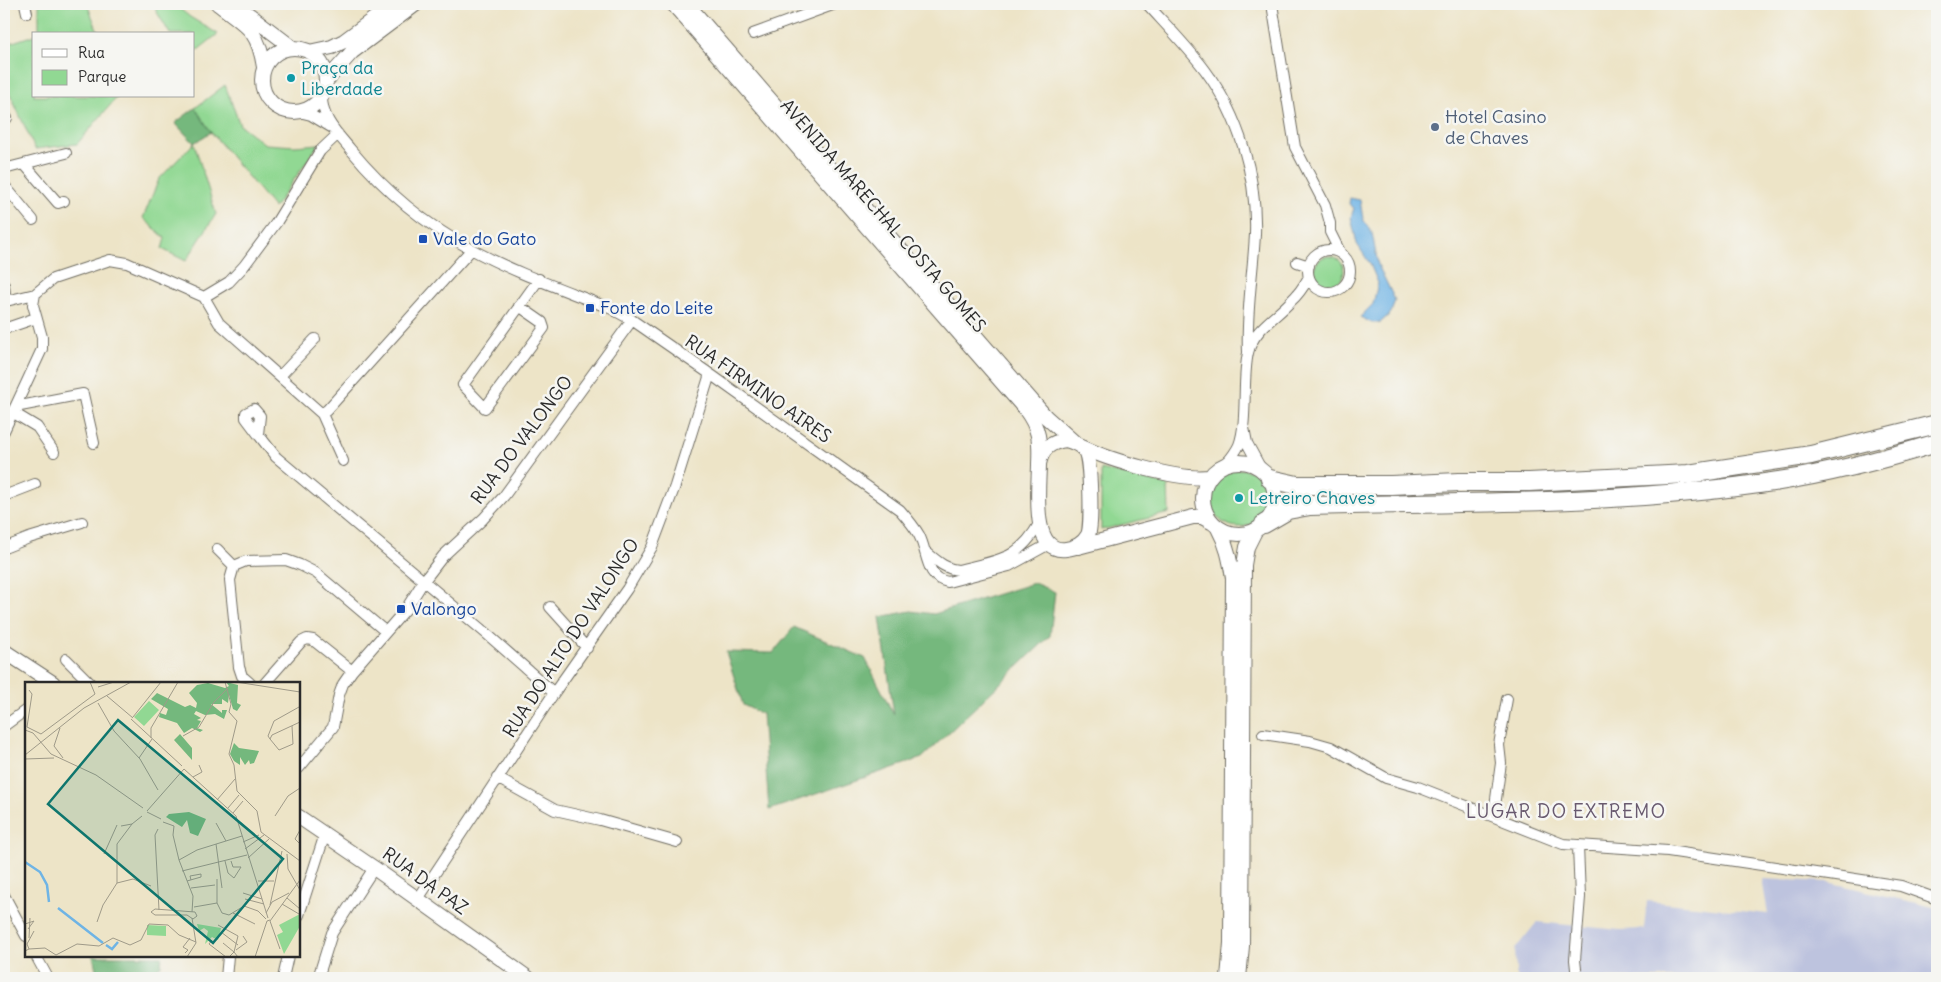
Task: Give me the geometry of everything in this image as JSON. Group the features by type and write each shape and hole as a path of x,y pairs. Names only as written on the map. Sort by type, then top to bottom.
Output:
{"highway":[{"path":"1265,473 1297,485 1529,482 1688,474 1811,456 1937,424"},
{"path":"1259,527 1288,510 1310,506 1609,500 1705,491 1780,481 1843,469 1885,459 1937,443"}],"street":[{"path":"218,4 255,35 261,50 264,67 262,86 265,96 271,103 279,109 311,115 335,131"},
{"path":"235,4 293,48 309,52 332,47 344,41 394,4"},
{"path":"299,112 308,109 316,103 324,88 352,52 416,4"},
{"name":"AVENIDA MARECHAL COSTA GOMES","path":"673,4 1025,409 1034,422 1040,439 1040,522"},
{"name":"AVENIDA MARECHAL COSTA GOMES","path":"687,4 1046,417 1078,445"},
{"path":"753,34 835,4"},
{"path":"1147,4 1205,70 1222,97 1235,124 1246,154 1252,193 1255,233 1247,330 1248,352 1244,388 1243,425 1239,445 1226,464"},
{"path":"1272,4 1295,147 1325,205 1330,224 1330,232 1325,243 1309,266 1309,277 1321,290"},
{"path":"264,67 276,53 293,48"},
{"path":"309,52 321,64 324,88 321,105 335,131"},
{"path":"204,297 228,282 244,266 276,223 320,151 335,131"},
{"name":"RUA FIRMINO AIRES","path":"335,131 370,172 407,207 442,232 471,250 612,309 632,320 900,510 919,535 926,552 930,571 942,581 948,582 1009,566 1049,544"},
{"path":"4,168 25,165 66,153"},
{"path":"25,165 58,203 64,201"},
{"path":"4,185 33,220"},
{"path":"1248,352 1255,336 1265,324 1290,303 1308,293 1341,288 1348,278 1349,266 1330,232"},
{"path":"322,414 471,250"},
{"path":"1317,254 1329,250 1341,254"},
{"path":"4,285 6,302 35,294 53,279 110,260 126,263 204,297 219,323 322,414 343,461"},
{"path":"1297,262 1309,266"},
{"path":"1290,303 1309,277"},
{"path":"519,306 542,322 544,328 485,408 462,385 519,306 539,279"},
{"path":"4,431 42,348 42,337 33,305 35,294"},
{"path":"4,329 36,318"},
{"name":"RUA DO VALONGO","path":"300,767 333,727 341,690 352,671 406,609 423,582 443,556 483,519 504,496 632,320"},
{"path":"280,376 314,339"},
{"name":"RUA DO ALTO DO VALONGO","path":"418,899 554,693 627,589 652,547 675,486 710,374"},
{"path":"13,410 83,394 94,443"},
{"path":"13,410 37,427 54,452"},
{"path":"1239,978 1242,946 1244,564 1247,547 1259,527 1270,517 1274,506 1275,492 1247,443 1243,425"},
{"path":"258,434 276,457 423,582 488,634 554,693"},
{"path":"1039,464 1041,456 1049,445 1057,441 1066,440 1098,455 1144,467 1189,477 1209,477"},
{"path":"1075,548 1082,543 1090,528 1089,460 1078,445"},
{"path":"1228,978 1231,934 1233,578 1230,557 1225,542 1205,513 1202,493 1209,477 1226,464 1245,462 1265,473"},
{"path":"4,496 35,484"},
{"path":"1040,522 1041,531 1049,544 1062,550 1193,517 1202,517 1229,533 1240,534 1259,527"},
{"path":"4,548 29,538 82,522"},
{"path":"926,552 941,564 952,569 967,568 1004,558 1018,550 1032,536 1040,522"},
{"path":"217,549 234,566"},
{"path":"249,682 242,676 239,667 230,580 234,566 246,560 286,560 316,573 386,632"},
{"path":"550,607 587,648"},
{"path":"267,682 302,642 307,639 313,640 352,671"},
{"path":"4,651 49,682"},
{"path":"66,659 89,682"},
{"path":"1499,819 1495,806 1501,763 1499,745 1507,699"},
{"path":"4,726 25,711"},
{"path":"1263,734 1310,741 1330,748 1386,778 1418,787 1563,844 1668,851 1829,874 1901,886 1937,899"},
{"path":"497,778 555,810 600,820 678,842"},
{"name":"RUA DA PAZ","path":"300,818 326,834 528,978"},
{"path":"300,912 326,834"},
{"path":"1577,978 1575,960 1580,897 1578,846"},
{"path":"318,978 332,933 374,868"},
{"path":"4,895 25,934"},
{"path":"37,957 48,978"},
{"path":"226,978 228,957"},
{"path":"283,978 288,957"},
{"path":"1241,961 1243,978"}],"shaded area":[{"path":"1762,879 1828,882 1937,908 1937,978 1518,978 1516,973 1515,949 1537,922 1620,930 1644,929 1647,901 1768,914"}],"green space":[{"path":"39,4 87,4 98,32 39,32"},
{"path":"162,4 174,4 190,17 218,34 195,52 195,32 169,32 155,9"},
{"path":"32,36 32,98 116,98 77,144 35,149 4,81 4,45"},
{"path":"225,85 240,125 265,144 295,146 319,144 274,208 211,132 195,108"},
{"path":"195,108 211,132 194,143 175,123"},
{"path":"194,143 216,214 186,261 162,249 165,238 143,218 159,179"},
{"path":"1329,256 1339,261 1344,271 1339,281 1329,286 1319,281 1314,271 1319,261"},
{"path":"1101,469 1168,485 1169,513 1101,530"},
{"path":"1233,469 1245,469 1260,477 1268,492 1268,504 1260,519 1245,527 1233,527 1218,519 1210,504 1210,492 1218,477"},
{"path":"1034,583 1055,592 1050,636 922,758 769,810 762,714 743,705 726,652 773,653 794,627 865,658 894,715 880,617 911,611 934,614"},
{"path":"93,957 162,957 161,966 141,978 98,978"}],"water":[{"path":"1350,198 1360,200 1363,219 1372,233 1378,265 1395,300 1391,313 1381,322 1372,323 1360,317 1373,304 1378,283 1370,264 1357,244 1351,217 1354,208 1349,204"}],"place":[{"name":"Praça da Liberdade","path":"291,78"},
{"name":"Hotel Casino de Chaves","path":"1435,127"},
{"name":"Vale do Gato","path":"423,239"},
{"name":"Fonte do Leite","path":"590,308"},
{"name":"Letreiro Chaves","path":"1239,498"},
{"name":"Valongo","path":"401,609"}],"district":[{"name":"LUGAR DO EXTREMO","path":"1566,811"}]}
